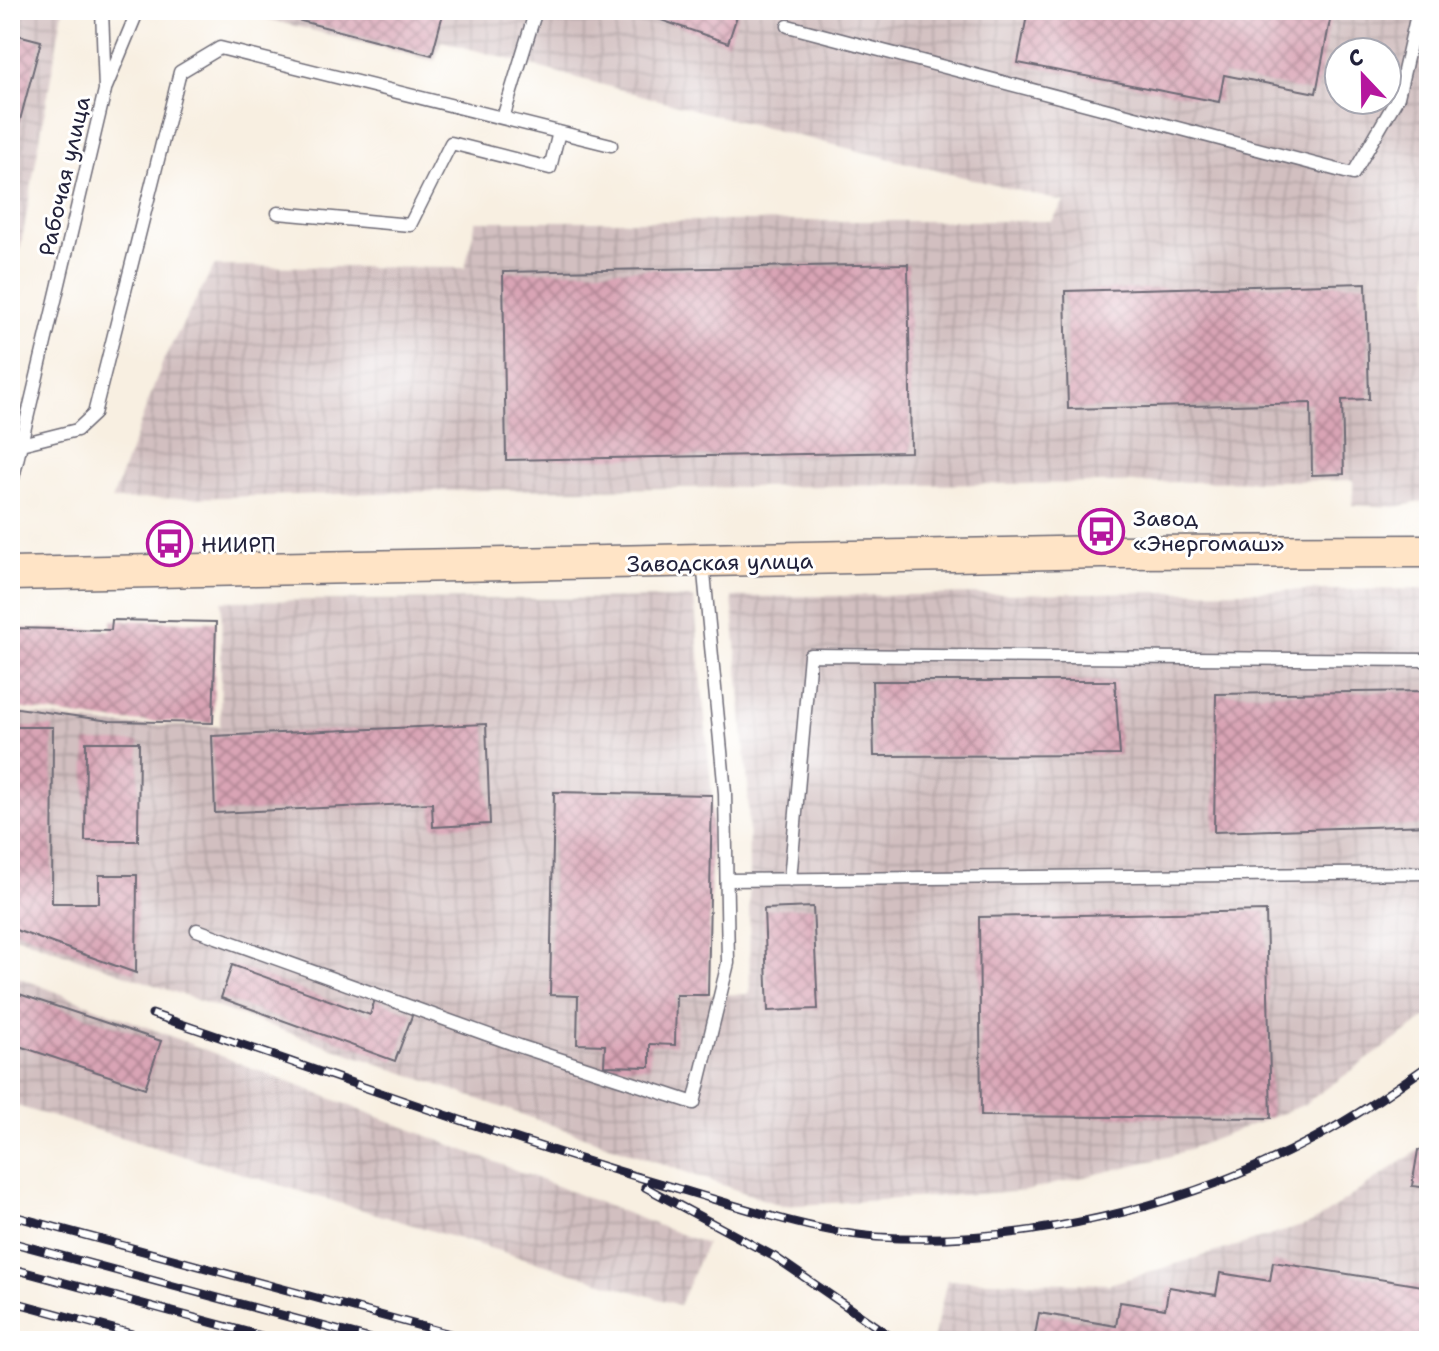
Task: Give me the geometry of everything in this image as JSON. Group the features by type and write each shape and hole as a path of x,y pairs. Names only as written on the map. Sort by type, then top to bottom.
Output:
{"street":[{"name":"Заводская улица","path":"10,574 1102,552 1429,551"}],"lane":[{"name":"Рабочая улица","path":"10,490 105,90 102,10"},
{"path":"105,90 138,10"},
{"path":"503,118 536,10"},
{"path":"788,26 1353,174 1398,97 1418,10"},
{"path":"21,444 77,430 94,414 180,72 220,48 611,145"},
{"path":"278,213 410,225 451,143 550,168 559,132"},
{"path":"197,930 522,1047 694,1103 728,963 729,880 725,793 703,562"},
{"path":"790,880 810,655 1429,660"},
{"path":"729,880 1429,873"}],"shaded area":[{"path":"10,10 63,10 10,306"},
{"path":"231,10 1429,10 1429,500 1396,507 1353,505 1353,480 483,490 112,500 164,359 214,266 465,268 476,221 1052,221 1064,202 726,118 441,41 435,61"},
{"path":"1429,589 1429,1016 1303,1105 1171,1156 1026,1191 782,1206 10,934 10,711 109,725 220,726 222,601 694,598 712,795 709,995 750,994 748,786 732,597"},
{"path":"10,974 706,1244 679,1305 10,1104"},
{"path":"1429,1143 1429,1341 933,1341 947,1280 1110,1284 1312,1223"}],"building":[{"path":"259,10 444,10 432,55"},
{"path":"632,10 739,10 728,43"},
{"path":"1028,10 1332,10 1327,36 1323,36 1323,57 1316,93 1224,75 1219,102 1018,63"},
{"path":"10,33 41,41 11,154 10,154"},
{"path":"908,264 911,452 506,460 503,272"},
{"path":"1366,283 1369,399 1342,400 1344,474 1312,475 1311,403 1068,409 1065,291"},
{"path":"112,620 216,622 213,723 110,721 10,707 10,628 111,630"},
{"path":"872,681 1115,681 1120,755 874,756"},
{"path":"1429,691 1429,825 1214,832 1216,694"},
{"path":"486,724 490,824 433,827 432,803 215,813 212,736"},
{"path":"10,727 53,727 52,903 99,903 99,875 137,875 136,973 10,928"},
{"path":"86,742 139,742 138,841 85,841"},
{"path":"554,792 712,795 708,995 676,995 675,1045 650,1044 650,1067 604,1066 605,1045 577,1044 578,996 550,995"},
{"path":"813,907 818,1009 768,1011 764,909"},
{"path":"1266,911 1271,1118 981,1116 979,917"},
{"path":"232,965 370,1015 375,999 413,1013 395,1061 221,998"},
{"path":"10,991 161,1041 145,1088 10,1043"},
{"path":"1418,1150 1429,1151 1429,1188 1412,1186"},
{"path":"1273,1262 1429,1287 1429,1341 1034,1341 1039,1313 1116,1326 1120,1302 1165,1309 1169,1287 1216,1295 1220,1273 1270,1281"}],"railway":[{"path":"152,1014 612,1169 804,1225 877,1237 933,1238 1046,1228 1158,1202 1265,1163 1315,1138 1359,1113 1429,1065"},
{"path":"645,1187 775,1257 897,1341"},
{"path":"10,1215 476,1341"},
{"path":"10,1242 378,1341"},
{"path":"10,1268 280,1341"},
{"path":"10,1301 158,1341"}],"place":[{"name":"Завод «Энергомаш»","path":"1102,531"},
{"name":"НИИРП","path":"170,544"}]}
